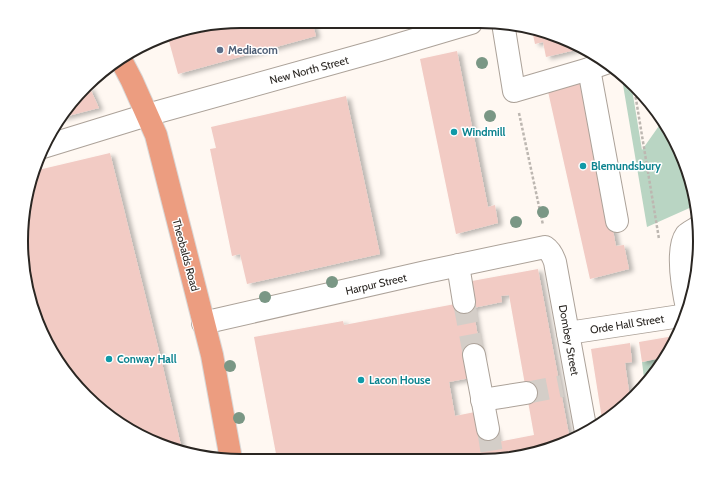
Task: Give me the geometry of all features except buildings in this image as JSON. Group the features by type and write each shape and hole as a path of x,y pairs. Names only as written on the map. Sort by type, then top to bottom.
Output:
{"main road":[{"name":"Theobalds Road","path":"123,64 156,135 212,355 230,454"}],"street":[{"name":"New North Street","path":"51,145 147,115 454,28"},
{"path":"504,29 514,91 598,66 618,221"},
{"path":"685,301 681,252 686,235 693,230"},
{"name":"Harpur Street","path":"204,323 458,265 545,247 549,249"},
{"name":"Dombey Street","path":"549,249 555,262 568,333 569,385 584,426"},
{"path":"458,265 464,302"},
{"name":"Orde Hall Street","path":"568,333 680,315"},
{"path":"474,355 488,429"},
{"path":"482,400 526,393"}],"path":[{"path":"635,95 660,244"},
{"path":"524,139 549,249"}],"green space":[{"path":"623,83 632,92 642,150 659,126 677,159 689,199 690,208 647,227"},
{"path":"657,359 644,377 642,362"}],"tunnel":[{"path":"464,302 474,355"},
{"path":"526,393 562,386"},
{"path":"488,429 492,454"}],"place":[{"name":"Mediacom","path":"220,50"},
{"name":"Windmill","path":"454,132"},
{"name":"Blemundsbury","path":"583,166"},
{"name":"Conway Hall","path":"109,359"},
{"name":"Lacon House","path":"361,380"}]}
